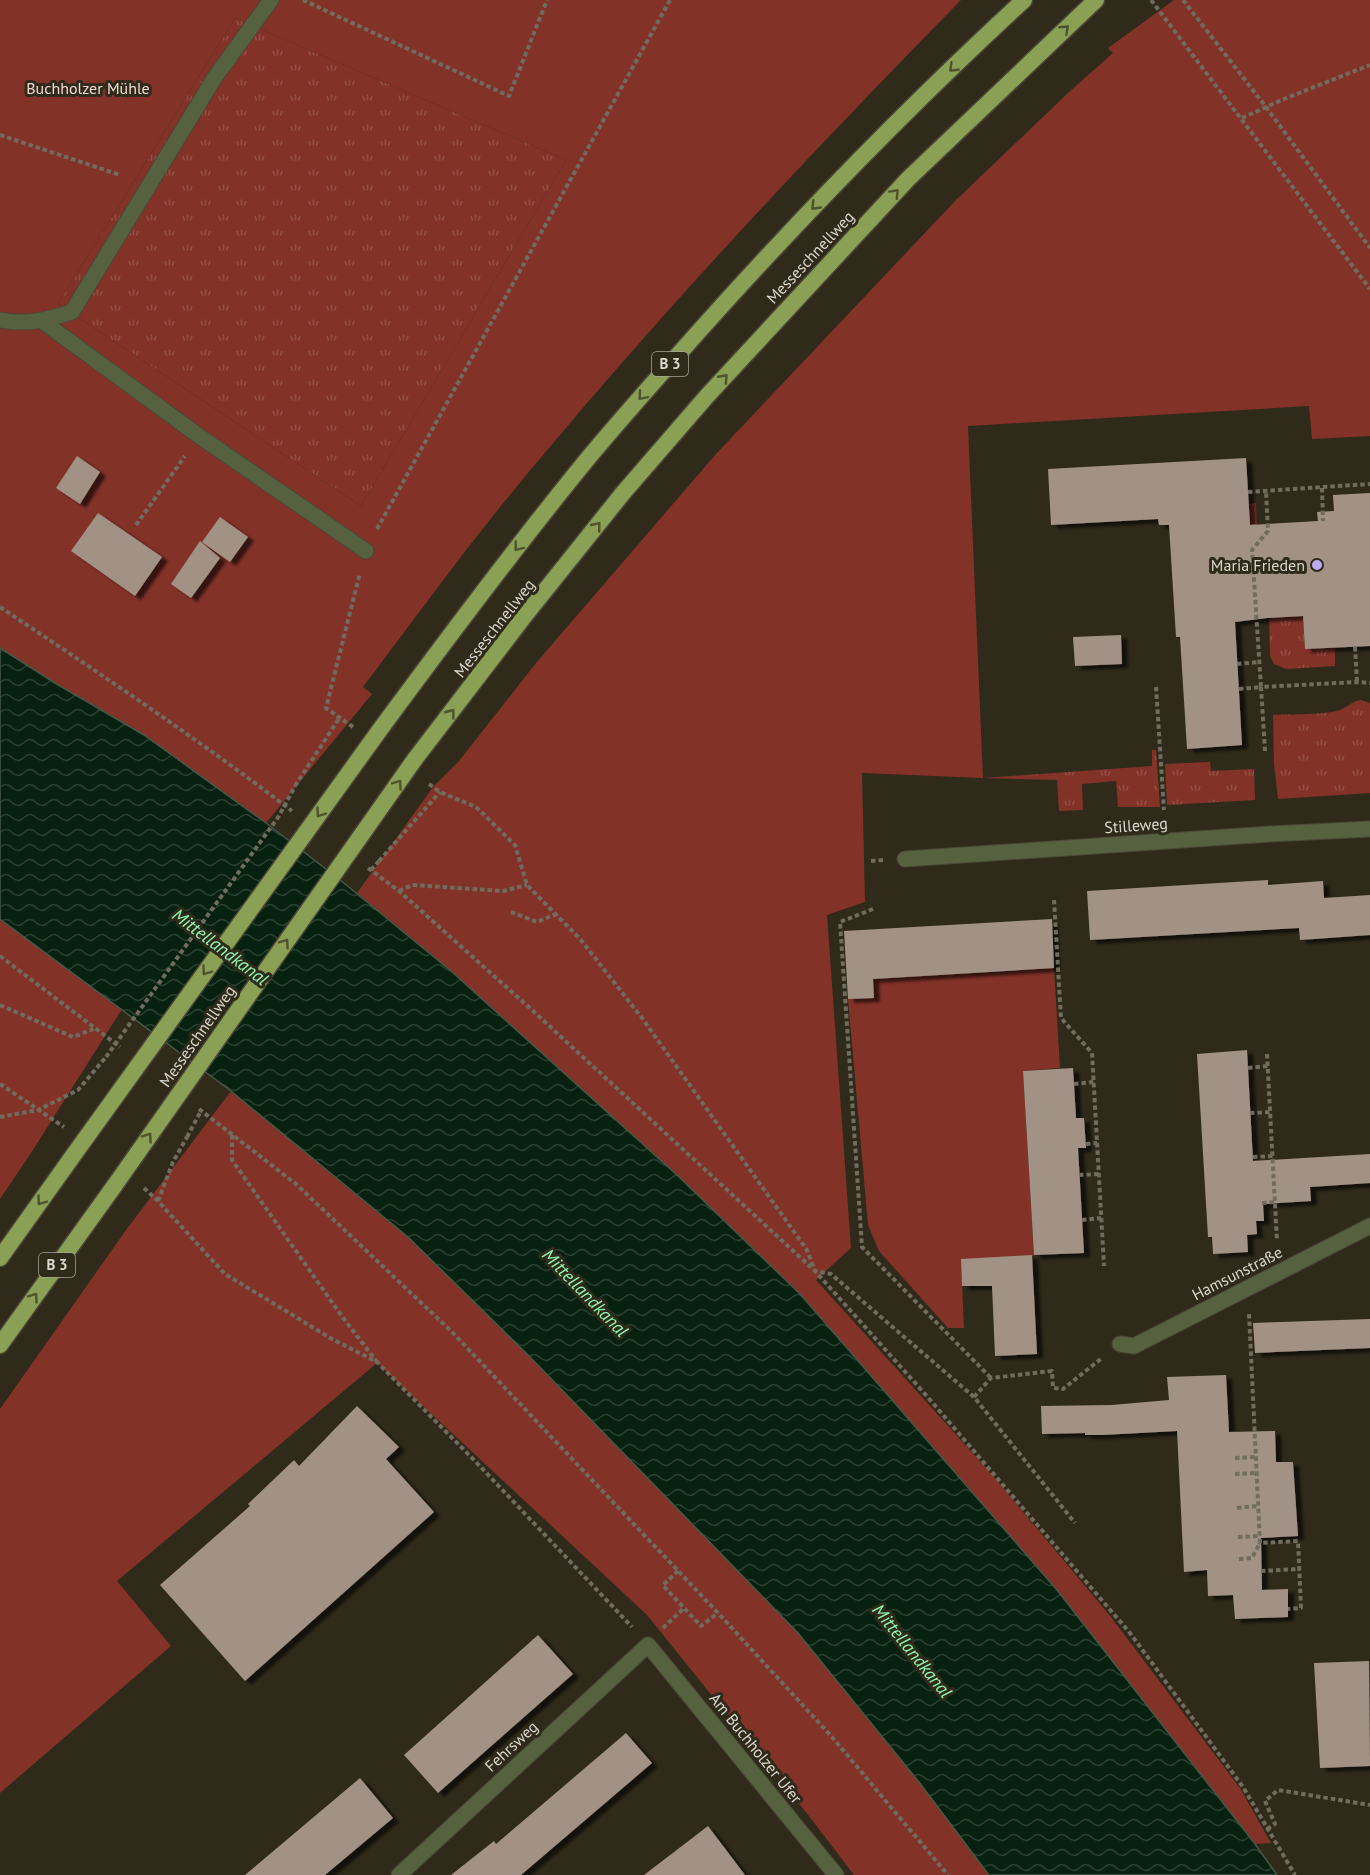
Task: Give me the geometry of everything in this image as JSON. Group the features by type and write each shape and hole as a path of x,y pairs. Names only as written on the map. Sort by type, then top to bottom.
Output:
{"highway":[{"name":"Messeschnellweg","path":"0,1258 379,731 488,584 585,461 762,261 870,149 1024,0"},
{"name":"Messeschnellweg","path":"0,1345 415,759 623,493 707,396 908,179 1096,0"}],"street":[{"path":"0,320 18,323 42,321 72,312 215,77 271,0"},
{"path":"42,321 199,436 366,551"},
{"name":"Stilleweg","path":"905,859 1260,834 1370,829"},
{"name":"Hamsunstraße","path":"1119,1344 1134,1346 1370,1226"},
{"name":"Fehrsweg","path":"399,1875 648,1645"},
{"name":"Am Buchholzer Ufer","path":"648,1645 836,1875"}],"path":[{"path":"303,0 509,96 547,0"},
{"path":"351,725 326,708 366,551 670,0"},
{"path":"1151,0 1370,289"},
{"path":"1183,0 1266,107 1370,248"},
{"path":"1242,118 1370,65"},
{"path":"0,135 120,175"},
{"path":"136,525 199,436"},
{"path":"1248,492 1370,484"},
{"path":"1322,488 1323,521"},
{"path":"1264,751 1252,550 1269,531 1266,491"},
{"path":"0,607 144,703 241,771 296,814"},
{"path":"1355,647 1358,682"},
{"path":"1237,664 1259,662"},
{"path":"1239,689 1370,683"},
{"path":"1156,687 1164,810"},
{"path":"0,1117 38,1110 78,1090 106,1057 279,816 295,786 340,717"},
{"path":"433,787 476,807 515,844 527,885 581,940 642,1018 807,1250 814,1271"},
{"path":"379,861 440,792"},
{"path":"361,863 399,891 533,1011 814,1271 925,1394 1130,1633 1237,1779 1295,1875"},
{"path":"399,891 412,885 503,891 527,885"},
{"path":"1054,900 1061,1018 1092,1053 1104,1266"},
{"path":"873,909 840,921 862,1247 991,1378"},
{"path":"510,912 537,922 556,914"},
{"path":"0,956 96,1028 73,1037 0,1005"},
{"path":"1267,1054 1277,1241"},
{"path":"1248,1068 1268,1066"},
{"path":"1074,1084 1094,1082"},
{"path":"0,1084 61,1125"},
{"path":"1250,1113 1270,1112"},
{"path":"648,1645 484,1470 377,1362 341,1315 232,1160 232,1135 296,1184 452,1332 832,1737 948,1875"},
{"path":"158,1201 173,1162 187,1137"},
{"path":"1086,1144 1097,1143"},
{"path":"1253,1157 1273,1156"},
{"path":"1079,1175 1099,1174"},
{"path":"142,1186 225,1274 332,1339 377,1362"},
{"path":"1262,1203 1275,1202"},
{"path":"1082,1220 1101,1218"},
{"path":"814,1271 831,1274 974,1397 1075,1523"},
{"path":"1239,1559 1252,1558 1260,1543 1248,1310"},
{"path":"974,1397 991,1378 1052,1371 1053,1388 1063,1389 1119,1344"},
{"path":"1235,1458 1256,1457"},
{"path":"1235,1474 1256,1473"},
{"path":"1237,1508 1258,1506"},
{"path":"1238,1537 1260,1536"},
{"path":"1260,1543 1298,1541 1301,1608 1288,1609"},
{"path":"1262,1571 1300,1569"},
{"path":"678,1571 663,1585 684,1608 702,1626 718,1613"},
{"path":"669,1621 684,1608"},
{"path":"1267,1829 1275,1824 1265,1801 1278,1791 1370,1805"}],"green space":[{"name":"Buchholzer Mühle","path":"0,0 961,0 727,245 559,436 469,547 363,687 372,694 266,823 144,735 0,648","holes":["235,18 566,160 361,506 58,304"]},
{"path":"1174,0 1370,0 1370,436 1312,439 1309,406 968,426 983,778 862,773 865,902 827,915 851,1248 816,1280 988,1470 1111,1617 1240,1788 1271,1843 1255,1844 1057,1590 800,1294 678,1176 451,971 357,893 433,787 459,761 536,663 716,454 956,200 1113,53 1108,48"},
{"path":"235,18 566,160 361,506 58,304"},
{"path":"1256,503 1257,529 1232,559 1250,520 1249,504"},
{"path":"1303,615 1305,649 1335,648 1335,666 1286,669 1274,664 1270,656 1269,617"},
{"path":"1361,700 1370,703 1370,793 1278,799 1274,764 1273,715 1334,712"},
{"path":"1152,750 1156,750 1160,807 1118,807 1116,781 1082,784 1083,810 1059,811 1057,780 983,778 1152,766"},
{"path":"1210,762 1211,771 1254,769 1255,800 1167,805 1165,764"},
{"path":"0,919 122,1009 0,1199"},
{"path":"1054,968 1060,1068 1023,1071 1034,1256 961,1260 964,1328 948,1328 879,1251 868,1225 848,999 874,998 873,979"},
{"path":"231,1091 408,1237 530,1357 798,1633 919,1782 989,1875 854,1875 647,1615 377,1363 117,1581 171,1646 0,1793 0,1409 126,1230"}],"water":[{"name":"Mittellandkanal","path":"0,648 144,735 339,879 451,971 678,1176 800,1294 1057,1590 1277,1875 989,1875 919,1782 798,1633 530,1357 408,1237 231,1091 0,919"}],"building":[{"path":"77,456 100,472 80,504 56,488"},
{"path":"1246,458 1250,525 1318,521 1317,512 1334,511 1333,495 1370,493 1370,646 1305,649 1303,616 1235,622 1242,745 1187,749 1180,637 1176,637 1169,525 1159,525 1158,519 1051,525 1048,469"},
{"path":"98,513 162,557 135,596 71,551"},
{"path":"220,517 248,537 230,562 202,542"},
{"path":"200,541 220,558 191,598 171,584"},
{"path":"1121,635 1122,664 1075,666 1073,637"},
{"path":"1268,880 1268,885 1323,881 1324,898 1370,895 1370,935 1300,940 1299,928 1090,940 1087,891"},
{"path":"1052,919 1054,968 873,979 874,998 848,999 844,931"},
{"path":"1247,1050 1253,1161 1370,1154 1370,1183 1310,1187 1311,1201 1263,1204 1264,1221 1256,1221 1257,1234 1247,1235 1248,1252 1213,1254 1212,1237 1208,1237 1197,1054"},
{"path":"1073,1068 1076,1118 1084,1118 1086,1148 1078,1148 1084,1253 1034,1255 1023,1071"},
{"path":"1032,1255 1037,1354 995,1356 992,1286 962,1286 961,1259"},
{"path":"1370,1319 1370,1348 1255,1353 1253,1323"},
{"path":"1226,1375 1229,1432 1275,1431 1276,1462 1293,1462 1298,1536 1261,1538 1262,1590 1288,1589 1288,1617 1235,1619 1233,1595 1208,1596 1207,1570 1184,1572 1177,1431 1102,1435 1042,1434 1041,1406 1112,1405 1169,1400 1167,1377"},
{"path":"357,1406 399,1447 386,1459 434,1512 245,1681 160,1585 250,1506 248,1504 294,1460 299,1466"},
{"path":"538,1635 573,1674 438,1793 404,1755"},
{"path":"1369,1661 1370,1766 1320,1768 1314,1663"},
{"path":"626,1733 652,1763 521,1875 451,1875 494,1841 496,1844"},
{"path":"360,1778 393,1818 325,1875 245,1875"},
{"path":"708,1826 745,1875 644,1875"}],"place":[{"name":"Maria Frieden","path":"1317,565"}]}
